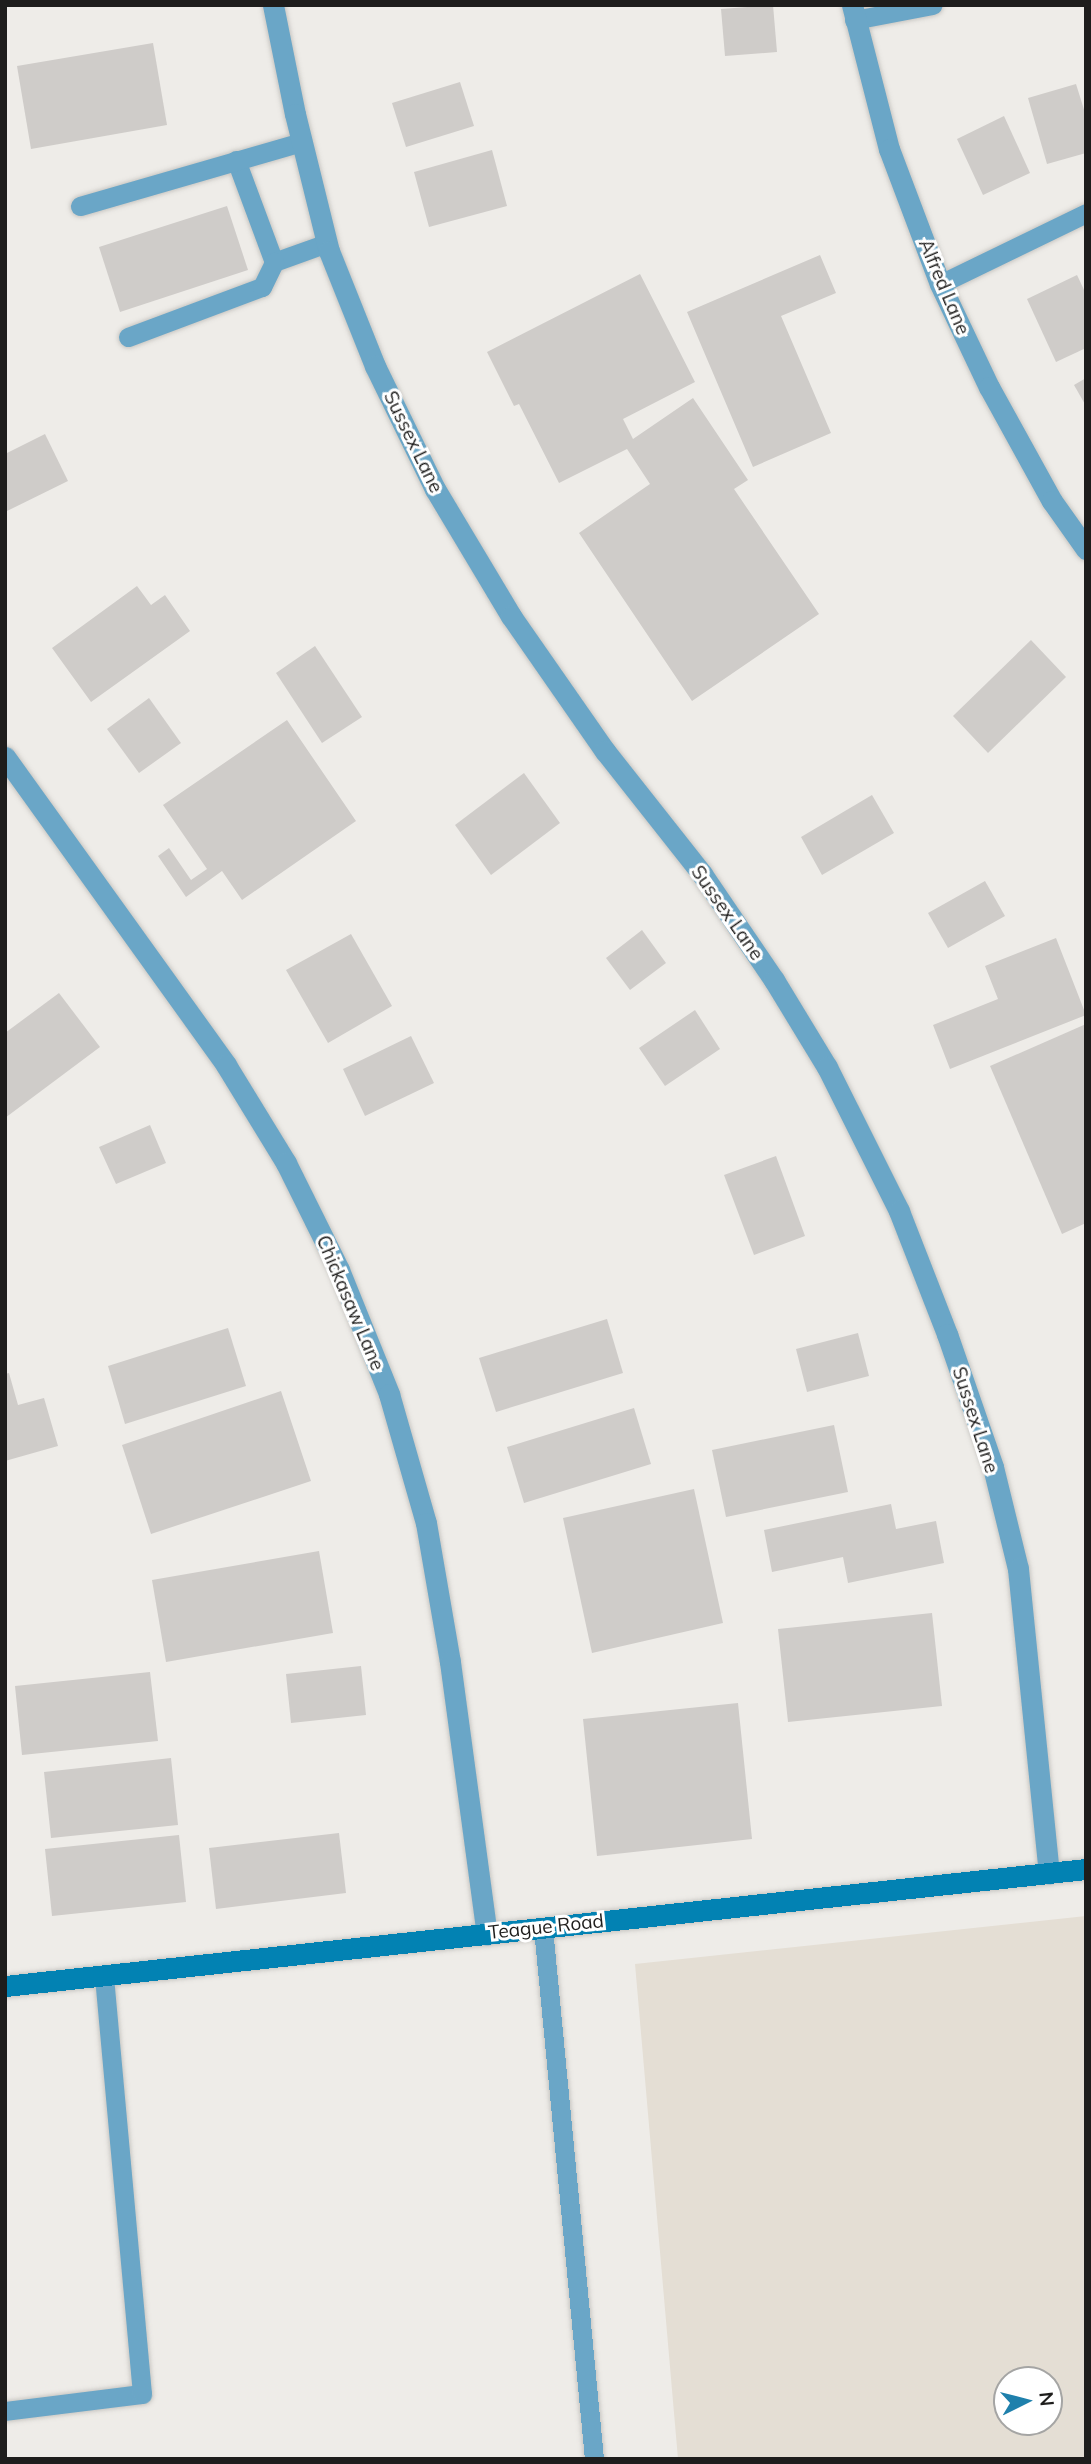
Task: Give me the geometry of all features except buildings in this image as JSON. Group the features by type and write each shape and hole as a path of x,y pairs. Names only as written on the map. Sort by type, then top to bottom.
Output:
{"street":[{"name":"Sussex Lane","path":"274,5 302,142 327,243 375,366 449,512 511,615 605,751 702,874 774,980 827,1067 899,1211 947,1334 992,1467 1018,1570 1049,1873"},
{"name":"Alfred Lane","path":"853,13 890,149 940,284 989,387 1052,501 1086,549"},
{"name":"Chickasaw Lane","path":"5,757 226,1065 286,1163 344,1282 389,1394 426,1523 450,1662 487,1934"},
{"name":"Teague Road","path":"5,1986 1086,1869"}],"lane":[{"path":"853,13 933,5"},
{"path":"80,206 302,142"},
{"path":"236,160 274,262"},
{"path":"940,284 1086,213"},
{"path":"128,337 262,287 274,262 327,243"},
{"path":"543,1928 594,2459"},
{"path":"5,2412 142,2394 104,1975"}],"shaded area":[{"path":"1086,1916 1086,2459 678,2459 635,1964"}]}
